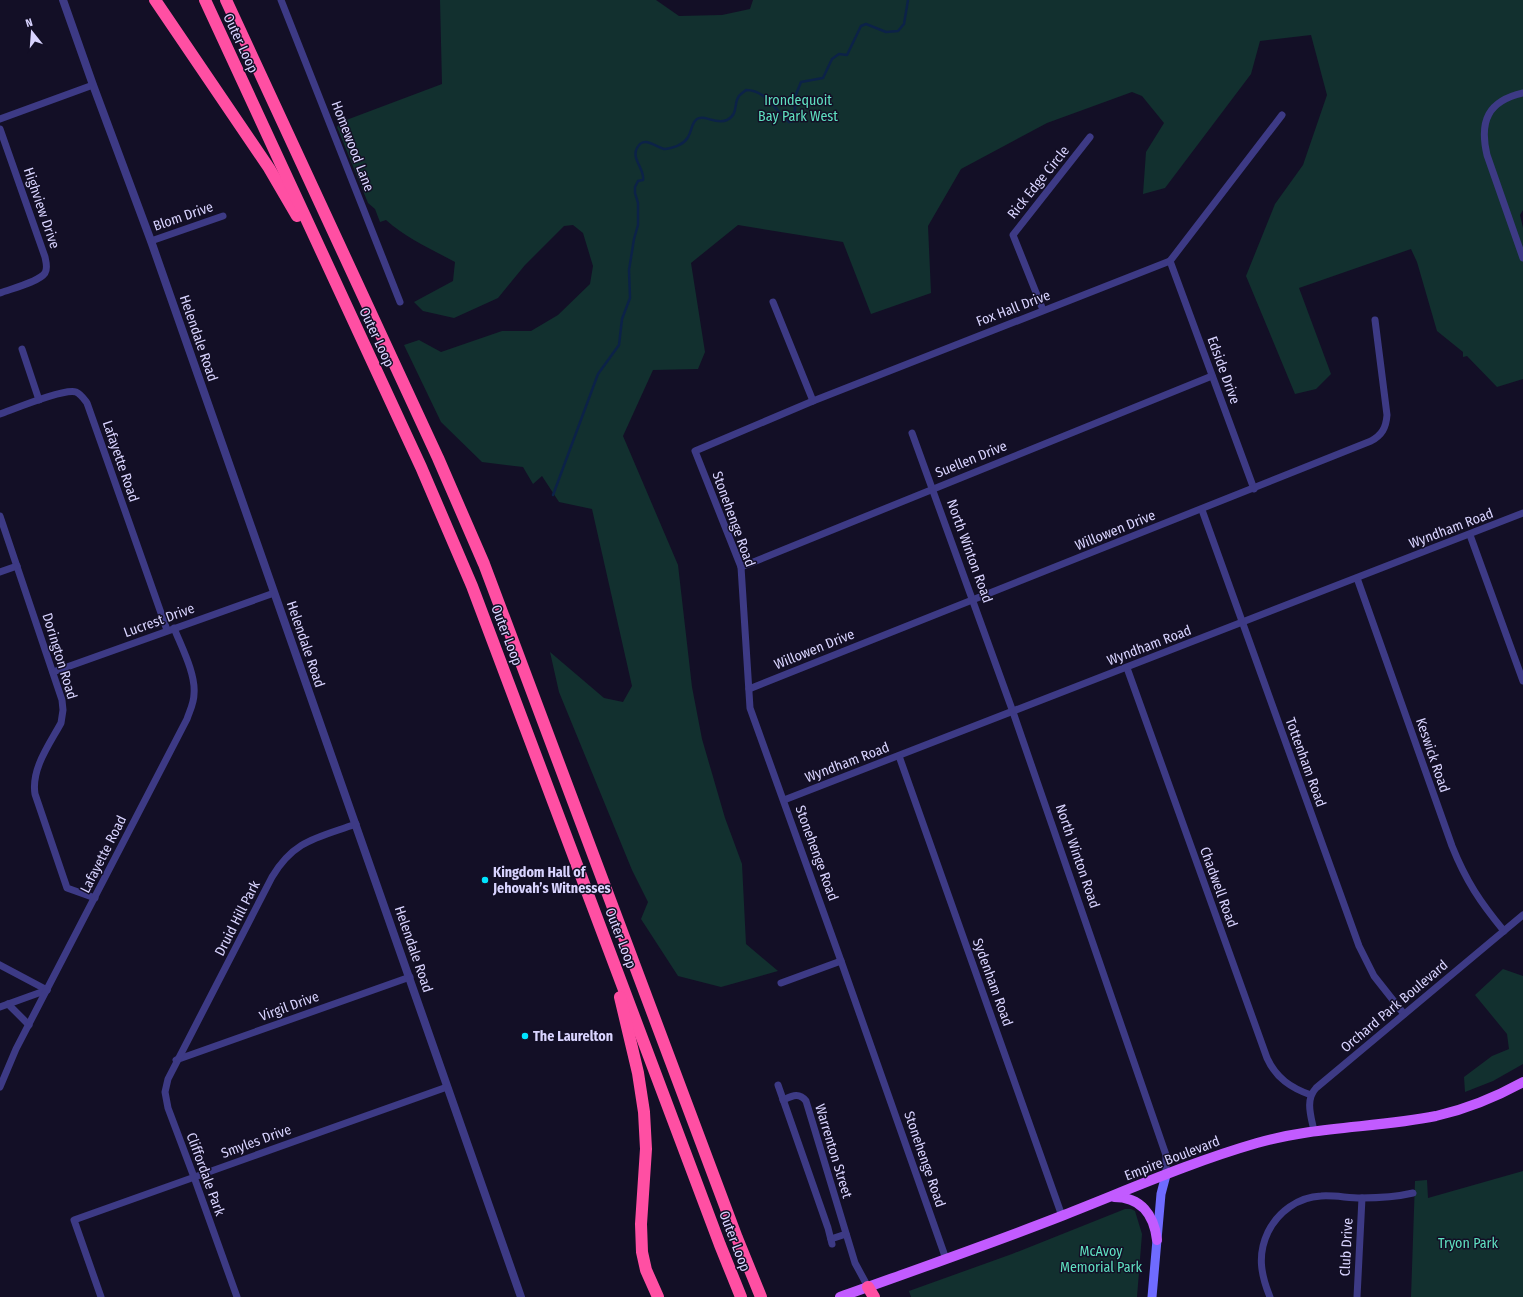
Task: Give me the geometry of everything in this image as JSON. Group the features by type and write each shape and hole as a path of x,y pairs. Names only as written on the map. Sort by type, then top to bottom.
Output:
{"highway":[{"path":"155,0 277,182 322,258 351,317"},
{"name":"Outer Loop","path":"205,0 421,467 472,586 739,1293"},
{"name":"Outer Loop","path":"226,0 438,458 482,557 761,1297"},
{"path":"609,949 642,1097 646,1149 641,1224 642,1247 646,1270 658,1297"}],"main road":[{"name":"Empire Boulevard","path":"840,1297 871,1292 946,1259 1062,1216 1166,1175 1251,1145 1314,1131 1410,1120 1437,1115 1484,1100 1523,1082"},
{"name":"North Winton Road","path":"1152,1297 1161,1194 1166,1175"},
{"path":"1106,1198 1127,1198 1142,1206 1152,1221 1157,1240"}],"street":[{"name":"Helendale Road","path":"63,0 151,241 521,1297"},
{"name":"Homewood Lane","path":"281,0 400,302"},
{"path":"0,119 93,85"},
{"path":"1523,93 1512,95 1501,100 1492,108 1486,118 1484,142 1487,155 1523,258"},
{"path":"1170,261 1282,115"},
{"name":"Highview Drive","path":"0,129 45,257 46,268 45,273 37,279 0,293"},
{"name":"Rick Edge Circle","path":"1043,310 1013,235 1090,137"},
{"name":"Blom Drive","path":"151,241 223,216"},
{"name":"Fox Hall Drive","path":"695,451 813,401 1170,261"},
{"name":"Edside Drive","path":"1170,261 1254,488"},
{"path":"773,302 813,401"},
{"name":"Willowen Drive","path":"749,689 1371,442 1382,433 1387,422 1387,411 1375,320"},
{"path":"0,414 39,400 22,348"},
{"name":"Suellen Drive","path":"741,567 1212,376"},
{"name":"Lafayette Road","path":"0,1087 8,1067 46,990 187,718 193,705 194,693 194,682 170,629 87,403 76,392 70,391 39,400"},
{"name":"North Winton Road","path":"912,433 1014,712 1166,1155 1166,1175"},
{"name":"Stonehenge Road","path":"695,451 741,567 750,708 784,800 946,1259"},
{"name":"Tottenham Road","path":"1202,510 1359,946 1374,976 1404,1014"},
{"name":"Wyndham Road","path":"784,800 1523,514"},
{"name":"Dorington Road","path":"0,516 62,700 62,717 35,775 35,794 67,888 95,898"},
{"path":"1470,535 1523,681"},
{"path":"0,572 17,566"},
{"name":"Keswick Road","path":"1357,578 1454,852 1475,894 1504,931"},
{"name":"Lucrest Drive","path":"53,672 274,593"},
{"name":"Chadwell Road","path":"1127,668 1267,1058 1275,1072 1285,1083 1297,1090 1311,1095"},
{"name":"Sydenham Road","path":"898,756 1062,1216"},
{"name":"Druid Hill Park","path":"176,1060 202,1014 272,877 283,860 301,845 356,824"},
{"name":"Orchard Park Boulevard","path":"1311,1095 1318,1086 1523,915"},
{"path":"781,983 841,961"},
{"path":"0,965 46,990"},
{"name":"Virgil Drive","path":"176,1060 410,977"},
{"path":"0,1007 46,990"},
{"path":"8,1004 29,1025"},
{"name":"Cliffordale Park","path":"176,1060 166,1086 166,1100 237,1297"},
{"name":"Warrenton Street","path":"778,1085 831,1241 846,1234"},
{"name":"Smyles Drive","path":"101,1297 74,1220 447,1087"},
{"name":"Warrenton Street","path":"783,1100 798,1095 806,1101 857,1267 871,1292"},
{"path":"1311,1095 1310,1105 1314,1131"},
{"path":"1270,1297 1260,1266 1264,1240 1270,1227 1280,1215 1292,1205 1308,1198 1322,1196 1362,1198 1388,1197 1413,1193"},
{"name":"Club Drive","path":"1357,1297 1362,1198"}],"green space":[{"name":"Irondequoit Bay Park West","path":"440,0 656,0 679,16 722,15 750,9 753,0 1523,0 1523,210 1520,215 1523,228 1523,379 1497,387 1467,356 1463,357 1463,352 1437,331 1417,262 1411,249 1299,288 1331,374 1316,389 1295,394 1246,276 1275,204 1303,165 1327,95 1311,35 1260,41 1251,74 1165,188 1143,194 1146,152 1164,123 1142,96 1132,92 1047,123 961,169 928,226 931,293 871,314 843,242 738,225 691,263 705,352 698,369 653,370 623,436 678,565 692,687 702,739 725,818 742,864 746,944 778,971 721,987 678,976 641,919 648,902 632,870 559,692 550,652 604,698 623,702 632,686 592,509 559,502 542,476 533,484 523,467 482,462 441,422 404,345 419,340 441,352 502,331 531,331 558,315 590,284 593,266 583,233 573,225 564,226 525,265 498,298 454,318 423,311 414,302 453,281 455,262 410,238 386,220 380,222 375,209 368,203 337,127 341,122 442,84"},
{"path":"1503,969 1523,976 1523,1064 1493,1081 1465,1092 1464,1077 1492,1056 1509,1049 1507,1034 1475,995"},
{"name":"Tryon Park","path":"1523,1171 1523,1297 1411,1297 1415,1181 1427,1180 1428,1198"},
{"name":"McAvoy Memorial Park","path":"1125,1209 1135,1211 1142,1234 1137,1297 911,1297 909,1291 1012,1254"}],"waterway":[{"path":"553,495 598,374 619,345 622,319 630,298 629,270 638,225 638,203 635,187 638,181 643,180 642,172 636,156 637,148 643,142 650,143 664,149 672,148 678,146 687,139 693,124 697,119 703,118 723,121 731,118 737,99 740,94 746,90 759,93 765,97 789,122 793,121 795,97 801,82 823,78 832,59 839,54 847,55 861,26 866,24 886,32 898,31 904,24 908,0"}],"place":[{"name":"Kingdom Hall of Jehovah’s Witnesses","path":"485,880"},
{"name":"The Laurelton","path":"525,1036"}]}
